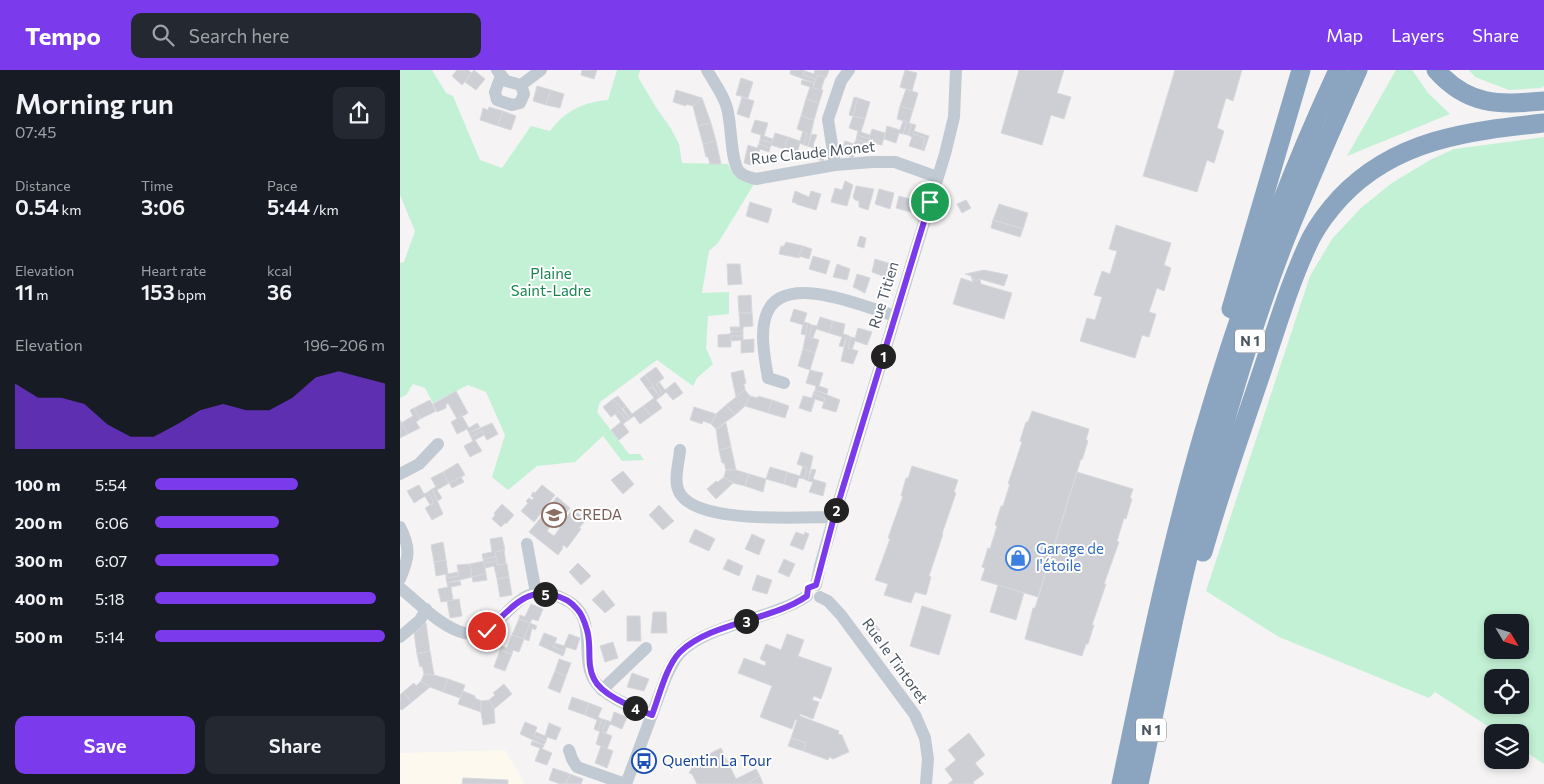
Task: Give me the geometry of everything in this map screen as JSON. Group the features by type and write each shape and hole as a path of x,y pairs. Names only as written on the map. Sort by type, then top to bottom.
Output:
{"highway":[{"path":"1201,440 1202,409 1301,70"},
{"name":"N 1","path":"1120,784 1163,590 1201,440 1268,240 1321,107 1338,70"},
{"name":"N 1","path":"1139,784 1202,502 1254,328 1285,242 1358,70"},
{"path":"1436,70 1448,84 1464,95 1486,101 1514,104 1544,101"},
{"path":"1174,622 1199,565 1209,529 1289,288 1312,237 1326,214 1347,191 1366,175 1388,160 1411,149 1438,140 1497,128 1544,123"}],"street":[{"path":"499,73 506,81 524,83 541,70"},
{"name":"Rue Claude Monet","path":"707,70 720,89 727,109 730,136 739,171 746,177 756,179 835,165 872,162 895,162 937,177"},
{"path":"835,165 828,119 841,81 849,70"},
{"name":"Rue Titien","path":"814,592 834,517 954,117 956,70"},
{"path":"499,73 495,92 498,100 512,105 520,103 524,94 524,83"},
{"path":"784,383 768,378 763,330 766,313 772,304 780,298 806,293 826,295 895,316"},
{"path":"400,474 419,464 438,444"},
{"path":"680,450 676,482 682,496 698,507 719,514 739,516 834,517"},
{"path":"400,527 406,539 409,552 406,566 400,579"},
{"path":"527,544 536,593"},
{"path":"400,588 445,624 459,632 473,634 487,631 523,598 536,593 553,595 566,600 577,608 588,631 590,667 594,680 602,690 652,715"},
{"path":"569,750 577,767 626,784 669,670 680,652 696,640 716,631 778,611 814,592"},
{"name":"Rue le Tintoret","path":"814,592 828,601 841,615 915,715 925,738 928,759 926,784"},
{"path":"400,638 420,620 426,609"},
{"path":"602,690 646,648"}],"shaded area":[{"path":"505,750 525,784 400,784 400,753"}],"green space":[{"name":"Plaine Saint-Ladre","path":"400,70 432,70 446,93 453,96 480,160 502,168 531,126 550,131 562,118 575,109 590,103 608,100 617,70 640,70 638,77 679,144 682,163 728,164 738,178 754,184 718,243 709,251 702,293 729,292 729,314 708,316 706,348 713,364 697,378 693,386 657,360 600,402 597,412 629,454 640,454 644,460 622,461 603,436 575,462 537,466 508,490 492,477 505,435 486,392 468,385 433,403 425,388 413,384 406,395 400,398 400,263 404,262 415,231 400,195"},
{"path":"1396,70 1412,70 1428,93 1450,114 1347,156"},
{"path":"1469,70 1544,70 1544,86 1541,88 1509,90 1475,77"},
{"path":"1544,137 1544,764 1529,754 1529,724 1485,724 1435,692 1429,698 1279,637 1206,591 1310,276 1332,239 1361,208 1392,183 1430,160 1454,149"}],"building":[{"path":"457,70 468,70 472,73 462,85 452,76"},
{"path":"474,70 485,79 476,90 465,82"},
{"path":"582,70 597,70 594,79 581,75"},
{"path":"791,70 805,70 803,75 816,79 814,83 790,74"},
{"path":"815,70 829,70 826,78 817,75 816,79 803,75 805,71 814,74"},
{"path":"905,70 917,73 912,91 900,87"},
{"path":"1019,70 1064,70 1057,93 1071,97 1064,119 1051,115 1042,145 1001,133"},
{"path":"1175,70 1242,70 1233,101 1226,98 1217,128 1224,131 1214,163 1207,160 1197,192 1143,176"},
{"path":"817,75 825,77 821,90 813,88"},
{"path":"741,78 753,82 748,98 736,95"},
{"path":"802,80 814,83 813,88 823,90 819,103 806,99 810,87 801,84"},
{"path":"537,86 551,90 546,105 533,101"},
{"path":"906,89 918,93 913,110 900,106"},
{"path":"551,90 564,94 560,108 546,105"},
{"path":"676,90 702,98 693,106 673,102"},
{"path":"742,97 754,101 749,118 737,114"},
{"path":"854,97 858,98 853,116 849,115"},
{"path":"702,98 711,123 698,126 693,106"},
{"path":"858,98 870,102 865,119 853,116"},
{"path":"806,99 819,103 814,120 801,116"},
{"path":"900,106 913,110 909,123 912,124 908,135 903,134 907,122 897,119"},
{"path":"489,107 503,111 498,126 480,120 483,108 488,110"},
{"path":"503,111 516,116 511,130 498,126"},
{"path":"801,116 814,120 808,146 804,145 807,133 797,129"},
{"path":"853,116 865,119 861,132 870,135 869,139 857,135 858,131 849,128"},
{"path":"755,120 768,123 764,136 773,139 772,143 760,140 761,135 751,132"},
{"path":"903,121 907,122 903,134 899,133 896,143 884,139 887,126 900,130"},
{"path":"711,123 716,141 703,144 698,126"},
{"path":"912,124 916,125 913,134 925,138 922,150 909,146 912,137 908,135"},
{"path":"872,129 885,133 882,145 856,140 857,135 869,139"},
{"path":"803,131 807,133 804,145 800,143 797,153 784,149 788,137 800,141"},
{"path":"914,131 929,136 924,151 922,150 925,138 913,134"},
{"path":"775,133 788,137 784,149 771,145 770,148 759,144 760,140 772,143"},
{"path":"812,134 817,135 813,145 826,149 823,161 810,157 813,148 808,146"},
{"path":"856,140 868,143 866,148 857,145 853,158 841,154 845,141 854,144"},
{"path":"716,141 721,164 710,164 703,144"},
{"path":"759,144 770,148 769,152 760,149 754,166 744,163 748,145 757,148"},
{"path":"845,181 853,185 847,206 831,202 835,188 842,190"},
{"path":"856,186 874,189 868,210 859,207 859,201 853,197"},
{"path":"879,189 894,193 890,209 875,204"},
{"path":"795,191 809,197 811,191 821,194 816,210 792,202"},
{"path":"899,196 914,200 910,212 896,208"},
{"path":"966,200 971,208 962,213 957,204"},
{"path":"750,202 772,209 768,223 746,216"},
{"path":"999,204 1028,213 1023,229 993,220"},
{"path":"993,220 1023,229 1020,237 991,228"},
{"path":"1116,225 1171,243 1164,265 1171,268 1164,291 1157,288 1149,312 1156,314 1149,337 1142,335 1135,358 1080,341 1087,318 1095,320 1102,297 1094,295 1102,271 1110,274 1117,251 1109,249"},
{"path":"860,236 866,238 864,248 857,246"},
{"path":"786,242 803,246 799,258 779,254 781,246 784,246"},
{"path":"803,246 812,249 809,259 799,256"},
{"path":"813,256 830,261 826,274 809,269"},
{"path":"875,259 892,264 888,278 872,272"},
{"path":"727,264 740,264 742,284 728,285"},
{"path":"837,264 850,269 847,280 833,277"},
{"path":"984,270 1008,275 1004,286 980,279 976,281 971,276 965,274"},
{"path":"857,274 870,278 865,293 853,287"},
{"path":"971,276 976,281 980,279 981,284 1012,293 1004,319 953,304 961,278 973,282"},
{"path":"751,295 752,313 739,313 738,296"},
{"path":"794,309 807,313 804,322 808,323 805,335 801,334 803,325 790,321"},
{"path":"739,313 752,313 753,326 743,327 743,331 731,332 730,327 740,327"},
{"path":"820,317 833,321 829,333 816,329 813,338 809,337 812,325 817,326"},
{"path":"833,321 845,324 843,334 847,335 843,347 839,346 842,337 829,333"},
{"path":"808,323 812,325 809,337 819,340 815,353 803,349"},
{"path":"858,328 872,332 867,345 855,341 852,350 848,348 851,337 855,338"},
{"path":"743,331 743,336 731,336 731,347 718,347 718,335"},
{"path":"847,335 851,337 848,348 858,351 853,364 841,361"},
{"path":"731,336 743,336 743,340 754,339 754,352 741,353 741,340 731,341"},
{"path":"803,349 815,353 810,370 798,366"},
{"path":"656,367 664,378 656,384 663,395 660,397 645,375"},
{"path":"743,370 746,383 744,384 745,390 736,397 731,373"},
{"path":"810,370 823,373 819,386 828,389 827,394 815,390 816,386 806,383"},
{"path":"645,375 653,386 648,390 640,379"},
{"path":"659,382 665,390 675,382 683,393 673,400 666,392 663,395 656,384"},
{"path":"652,387 660,397 656,400 662,408 651,416 643,406 654,398 648,390"},
{"path":"745,390 750,396 745,406 735,415 726,405"},
{"path":"815,390 840,400 836,412 822,408 825,398 813,394"},
{"path":"456,391 468,413 457,419 448,403 446,408 437,412 433,404"},
{"path":"813,394 825,398 824,402 815,399 811,412 799,408 803,396 812,398"},
{"path":"618,396 626,406 621,410 613,399"},
{"path":"750,396 772,400 768,413 745,406"},
{"path":"613,399 630,419 627,421 619,411 611,417 603,407"},
{"path":"430,400 436,411 420,419 414,408"},
{"path":"772,400 789,406 785,418 768,413"},
{"path":"726,405 735,415 716,429 711,424 716,414"},
{"path":"626,406 632,414 643,406 651,416 640,424 634,416 630,419 623,409"},
{"path":"694,407 716,414 711,424 703,421 702,424 690,420"},
{"path":"414,408 420,419 416,422 420,428 408,434 401,423 413,416 410,410"},
{"path":"619,411 627,421 623,424 629,432 619,440 611,430 621,422 615,414"},
{"path":"1032,411 1089,429 1086,440 1088,441 1038,597 981,580 985,568 982,567 988,548 990,549 997,526 995,525 1010,484 1008,484 1022,442 1020,441"},
{"path":"462,416 469,428 477,423 480,427 469,433 467,429 457,434 451,422"},
{"path":"400,420 408,434 400,438"},
{"path":"492,423 498,434 487,440 482,431 471,437 469,433"},
{"path":"726,423 731,447 719,450 716,429"},
{"path":"482,431 484,435 475,440 482,451 470,457 464,446 473,441 471,437"},
{"path":"731,447 736,470 726,470 719,450"},
{"path":"801,452 813,456 808,481 804,479 807,468 797,464"},
{"path":"458,463 465,475 449,483 443,472"},
{"path":"803,466 807,468 804,479 799,478 796,488 784,484 787,472 800,476"},
{"path":"912,466 958,480 954,492 956,493 929,576 931,577 926,595 915,592 911,603 884,595 888,584 875,580 890,539 888,538 903,496 901,496 906,478 908,478"},
{"path":"770,467 787,472 784,484 766,479"},
{"path":"812,469 816,470 813,479 826,483 823,496 809,492 813,482 808,481"},
{"path":"726,470 736,470 749,474 745,486 733,483 724,477"},
{"path":"623,471 634,484 623,494 611,480"},
{"path":"443,472 449,483 437,490 442,498 438,501 432,489 436,487 431,478"},
{"path":"1077,472 1133,489 1126,519 1124,518 1117,541 1119,542 1092,625 1094,625 1082,656 1025,639 1033,608 1035,608"},
{"path":"749,474 766,479 763,492 745,486"},
{"path":"461,477 464,482 452,488 449,483"},
{"path":"724,477 733,483 716,499 707,489"},
{"path":"419,485 424,494 428,492 434,503 430,505 425,496 414,503 407,491"},
{"path":"542,485 555,495 548,504 550,505 557,497 570,508 564,516 566,518 573,509 586,520 567,548 563,545 558,555 529,532 543,515 541,513 534,522 521,511 528,503 526,501 529,498 532,500 534,498 531,496 533,492 535,493","holes":["553,523 560,528 554,536 547,531"]},
{"path":"432,489 443,514 432,520 425,508 434,503 428,492"},
{"path":"502,504 514,515 501,527 492,519 495,515 494,513"},
{"path":"659,505 674,521 663,530 649,515"},
{"path":"695,529 715,539 709,551 689,542"},
{"path":"796,532 804,535 805,532 809,534 803,550 790,545"},
{"path":"752,534 765,540 759,555 745,549"},
{"path":"502,537 505,550 495,552 496,557 483,559 482,554 492,552 490,539"},
{"path":"443,542 446,560 434,562 431,545"},
{"path":"504,550 506,564 497,565 495,552"},
{"path":"496,557 497,561 484,563 486,574 472,577 470,564"},
{"path":"728,559 743,566 739,576 723,569"},
{"path":"784,559 795,564 789,577 778,572"},
{"path":"446,560 448,574 458,572 459,576 446,578 446,574 436,576 434,562"},
{"path":"497,561 497,565 507,564 509,577 497,579 494,566 485,568 484,563"},
{"path":"578,563 591,576 581,585 569,572"},
{"path":"470,564 472,577 447,583 446,578 459,576 457,565"},
{"path":"486,574 487,580 473,582 472,577"},
{"path":"757,575 772,580 767,594 752,590"},
{"path":"509,577 512,595 500,597 497,579"},
{"path":"460,581 461,585 451,587 453,600 441,602 438,589 448,587 447,583"},
{"path":"998,585 1024,593 1016,620 990,612"},
{"path":"603,590 615,605 605,613 592,600"},
{"path":"459,599 462,616 450,618 447,601"},
{"path":"531,604 543,609 538,621 532,619 530,623 519,619 520,615 525,617"},
{"path":"922,606 951,615 939,655 910,646"},
{"path":"653,612 666,612 667,633 651,633"},
{"path":"627,616 640,616 641,641 627,641"},
{"path":"519,619 530,623 524,639 512,635"},
{"path":"873,622 880,630 875,634 868,626"},
{"path":"426,623 430,651 417,654 414,633"},
{"path":"530,623 537,626 535,630 532,628 529,641 524,639"},
{"path":"544,633 557,638 553,647 565,651 563,656 539,645"},
{"path":"569,634 580,638 576,650 566,647 565,651 553,647 555,643 564,646"},
{"path":"787,634 804,640 798,656 832,668 821,699 814,696 812,700 819,702 813,719 800,714 800,716 839,731 838,734 842,735 849,752 833,759 829,757 828,760 803,751 806,743 791,738 797,720 795,720 792,729 760,717 772,686 738,673 744,658 765,666 766,662 760,659 766,644 781,650"},
{"path":"512,635 524,639 519,652 513,650 512,654 500,650 502,646 507,648"},
{"path":"613,642 618,658 605,662 600,646"},
{"path":"500,650 512,654 505,671 494,667"},
{"path":"430,651 434,675 424,674 417,654"},
{"path":"559,659 571,663 566,676 555,671"},
{"path":"555,671 566,676 560,693 548,688"},
{"path":"632,673 649,679 644,691 627,687"},
{"path":"424,674 448,679 443,692 421,681"},
{"path":"448,679 465,685 460,698 443,692"},
{"path":"421,681 430,687 412,702 403,692 414,683 416,686"},
{"path":"504,684 512,694 494,709 489,700 495,695 493,693"},
{"path":"463,691 481,701 481,712 458,704"},
{"path":"403,692 412,702 402,710 400,709 400,695"},
{"path":"572,697 589,703 585,715 568,709"},
{"path":"489,700 494,709 495,723 483,725 481,701"},
{"path":"589,703 602,708 598,717 602,719 598,731 594,729 597,720 585,715"},
{"path":"614,712 627,717 622,729 610,724 606,733 602,732 606,720 611,722"},
{"path":"602,719 606,720 602,732 612,736 607,749 596,744"},
{"path":"525,722 537,727 534,736 546,741 544,745 520,734"},
{"path":"549,723 561,728 556,740 547,737 546,741 534,736 536,732 545,736"},
{"path":"969,733 985,755 975,763 984,774 973,782 974,784 948,784 953,780 945,769 956,760 948,750"},
{"path":"791,738 806,743 803,751 788,746"},
{"path":"532,741 544,745 542,749 552,753 547,765 535,761 540,748 531,745"},
{"path":"601,746 613,751 607,768 595,763"},
{"path":"721,748 736,779 756,769 760,776 749,782 750,784 697,784 692,774 689,773 692,768 708,761 705,756"},
{"path":"553,768 570,774 566,784 549,780"},
{"path":"570,774 583,779 581,784 566,784"},
{"path":"760,776 763,784 750,784 749,782"},
{"path":"463,778 508,780 508,784 462,784"}],"place":[{"name":"CREDA","path":"554,515"},
{"name":"Garage de l'étoile","path":"1018,558"},
{"name":"Quentin La Tour","path":"644,761"}],"route":[{"path":"487,631 523,598 530,595 536,593 553,595 566,600 577,608 588,631 590,667 594,680 602,690 652,715 666,677 680,652 696,640 716,631 778,611 807,596 808,588 816,585 834,517 930,202"}]}
